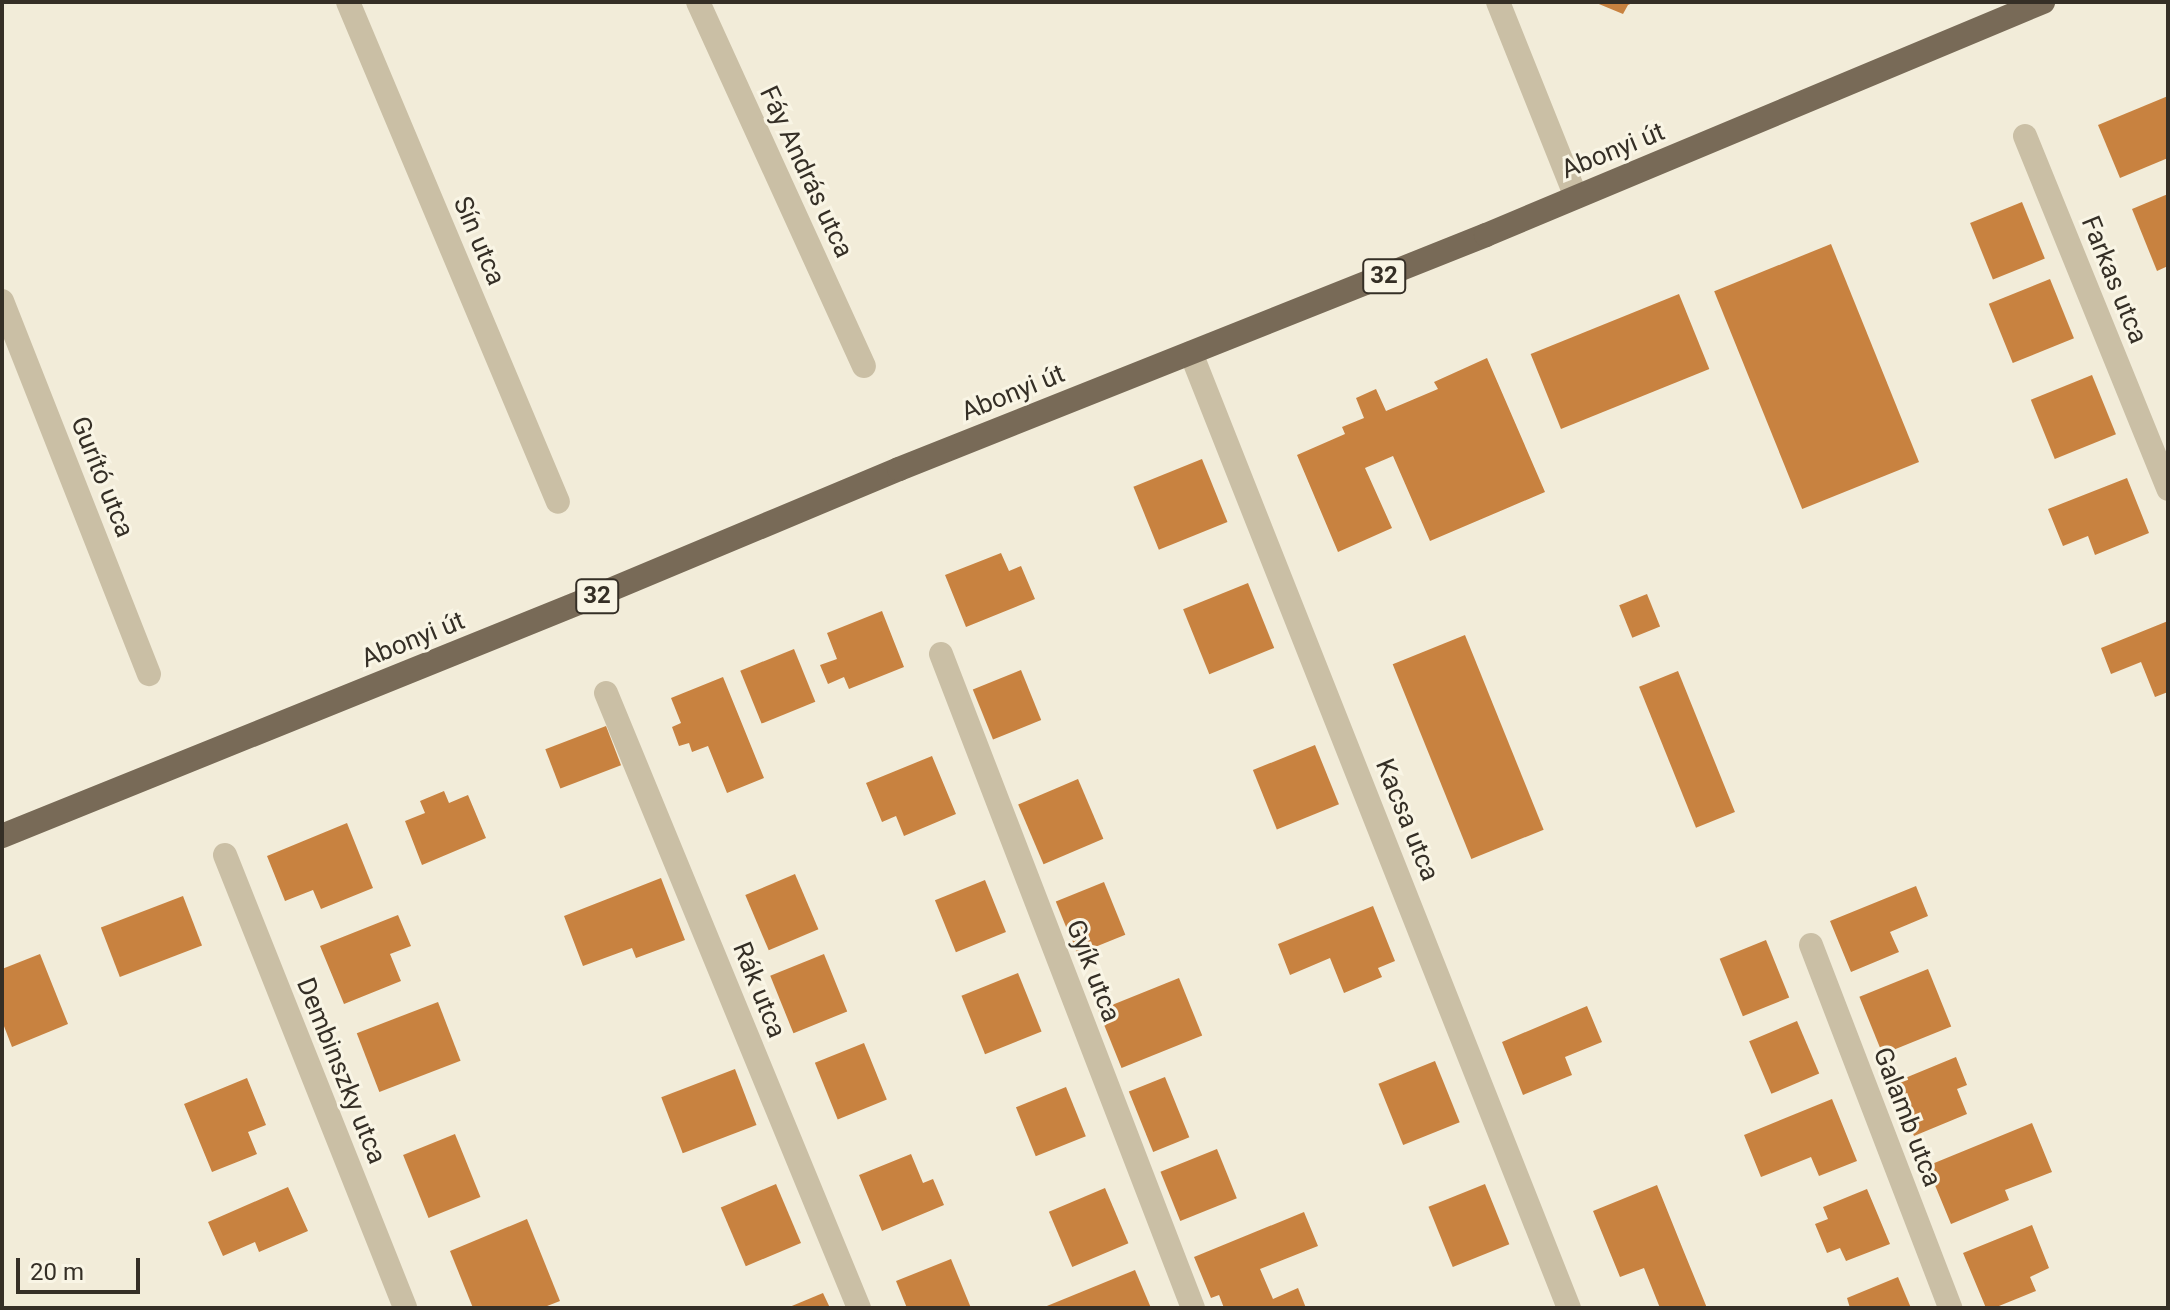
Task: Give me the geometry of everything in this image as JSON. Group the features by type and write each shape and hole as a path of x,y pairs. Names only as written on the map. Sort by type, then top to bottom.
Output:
{"main road":[{"name":"Abonyi út","path":"2,836 1576,197 2043,2"}],"street":[{"name":"Sín utca","path":"348,2 558,502"},
{"name":"Fáy András utca","path":"698,2 864,366"},
{"path":"1498,2 1576,197"},
{"name":"Farkas utca","path":"2025,136 2161,450 2168,489"},
{"name":"Gurító utca","path":"2,301 149,674"},
{"name":"Kacsa utca","path":"1191,353 1569,1308"},
{"name":"Gyík utca","path":"941,654 1193,1308"},
{"name":"Rák utca","path":"606,693 859,1308"},
{"name":"Dembinszky utca","path":"225,855 405,1308"},
{"name":"Galamb utca","path":"1811,945 1950,1308"}],"building":[{"path":"1594,2 1635,2 1628,5 1623,14"},
{"path":"2168,96 2168,158 2120,178 2098,125"},
{"path":"2168,194 2168,266 2157,271 2132,209"},
{"path":"2022,202 2045,259 1993,280 1970,223"},
{"path":"1831,244 1919,462 1802,509 1714,291"},
{"path":"2050,279 2074,338 2013,363 1989,304"},
{"path":"1679,294 1709,369 1561,429 1531,354"},
{"path":"1487,358 1545,492 1430,541 1393,456 1365,468 1392,528 1338,552 1297,455 1345,434 1342,427 1364,418 1356,398 1376,389 1386,411 1438,389 1434,382"},
{"path":"2092,375 2116,434 2055,459 2031,400"},
{"path":"1202,459 1227,522 1159,550 1133,487"},
{"path":"2127,478 2149,533 2095,555 2088,536 2063,546 2048,509"},
{"path":"1001,553 1009,571 1021,566 1035,599 966,627 945,575"},
{"path":"1248,583 1274,648 1209,674 1183,609"},
{"path":"1647,594 1660,626 1632,638 1619,605"},
{"path":"882,611 904,667 849,689 844,677 828,684 820,665 837,659 827,633"},
{"path":"2168,621 2168,692 2155,697 2141,662 2111,674 2101,648"},
{"path":"1465,635 1544,830 1471,859 1393,664"},
{"path":"794,649 815,702 762,724 740,671"},
{"path":"1021,670 1041,720 993,740 973,689"},
{"path":"1678,671 1735,812 1696,828 1639,687"},
{"path":"723,677 764,778 727,793 708,746 692,752 689,743 679,746 672,727 681,723 671,698"},
{"path":"606,726 621,765 560,789 545,749"},
{"path":"1315,745 1339,804 1277,829 1253,770"},
{"path":"932,756 956,814 904,836 896,816 882,822 866,783"},
{"path":"1078,779 1103,839 1044,864 1018,804"},
{"path":"444,791 449,803 468,795 486,838 422,865 405,821 425,813 420,801"},
{"path":"347,823 373,888 321,909 313,890 285,901 267,856"},
{"path":"795,874 818,929 769,950 745,895"},
{"path":"661,878 685,940 636,958 632,948 583,966 564,916"},
{"path":"985,880 1006,932 956,952 935,900"},
{"path":"1104,882 1125,935 1077,954 1056,901"},
{"path":"1916,886 1928,916 1890,932 1899,952 1851,972 1830,921"},
{"path":"183,896 202,945 120,977 101,928"},
{"path":"1373,906 1395,961 1378,968 1382,977 1344,993 1330,958 1290,975 1278,944"},
{"path":"398,915 411,946 390,954 401,981 344,1004 320,946"},
{"path":"1766,940 1789,997 1743,1016 1720,959"},
{"path":"40,954 68,1024 12,1047 2,1021 2,969"},
{"path":"824,954 847,1011 793,1033 770,976"},
{"path":"1928,969 1951,1026 1883,1054 1859,997"},
{"path":"1018,973 1042,1031 985,1054 961,996"},
{"path":"1179,978 1202,1035 1122,1068 1098,1011"},
{"path":"438,1002 461,1061 379,1092 357,1033"},
{"path":"1587,1006 1602,1042 1565,1057 1572,1075 1523,1095 1502,1042"},
{"path":"1797,1021 1819,1073 1771,1094 1749,1041"},
{"path":"864,1043 887,1100 838,1119 815,1063"},
{"path":"1956,1057 1967,1085 1957,1089 1967,1114 1914,1136 1893,1083"},
{"path":"1435,1061 1460,1122 1403,1145 1378,1084"},
{"path":"735,1069 757,1125 683,1153 661,1097"},
{"path":"1165,1077 1189,1137 1153,1152 1129,1092"},
{"path":"247,1078 266,1125 248,1132 257,1154 212,1172 184,1104"},
{"path":"1066,1087 1086,1136 1036,1156 1016,1107"},
{"path":"1832,1099 1857,1161 1819,1176 1811,1157 1761,1177 1744,1135"},
{"path":"2032,1123 2052,1172 2005,1190 2009,1200 1951,1224 1927,1166"},
{"path":"455,1134 480,1197 429,1218 403,1155"},
{"path":"1217,1149 1237,1198 1180,1221 1160,1172"},
{"path":"911,1154 923,1183 933,1179 944,1205 882,1231 859,1175"},
{"path":"776,1184 801,1243 746,1266 721,1207"},
{"path":"1485,1184 1509,1244 1453,1267 1428,1207"},
{"path":"1657,1185 1707,1308 1660,1308 1644,1268 1620,1277 1593,1211"},
{"path":"288,1187 308,1231 259,1252 255,1242 223,1256 208,1222"},
{"path":"1105,1188 1128,1243 1072,1267 1049,1212"},
{"path":"1867,1189 1890,1244 1846,1261 1840,1248 1827,1253 1815,1224 1828,1219 1823,1207"},
{"path":"1304,1212 1318,1246 1260,1269 1273,1299 1298,1288 1306,1308 1224,1308 1219,1295 1211,1298 1194,1257"},
{"path":"527,1219 560,1301 542,1308 473,1308 450,1251"},
{"path":"2032,1225 2049,1268 2030,1277 2036,1291 1994,1308 1986,1308 1963,1253"},
{"path":"951,1259 971,1308 907,1308 896,1281"},
{"path":"1135,1270 1151,1308 1042,1308"},
{"path":"1898,1277 1911,1308 1850,1308 1847,1298"},
{"path":"823,1293 830,1308 787,1308"}]}
